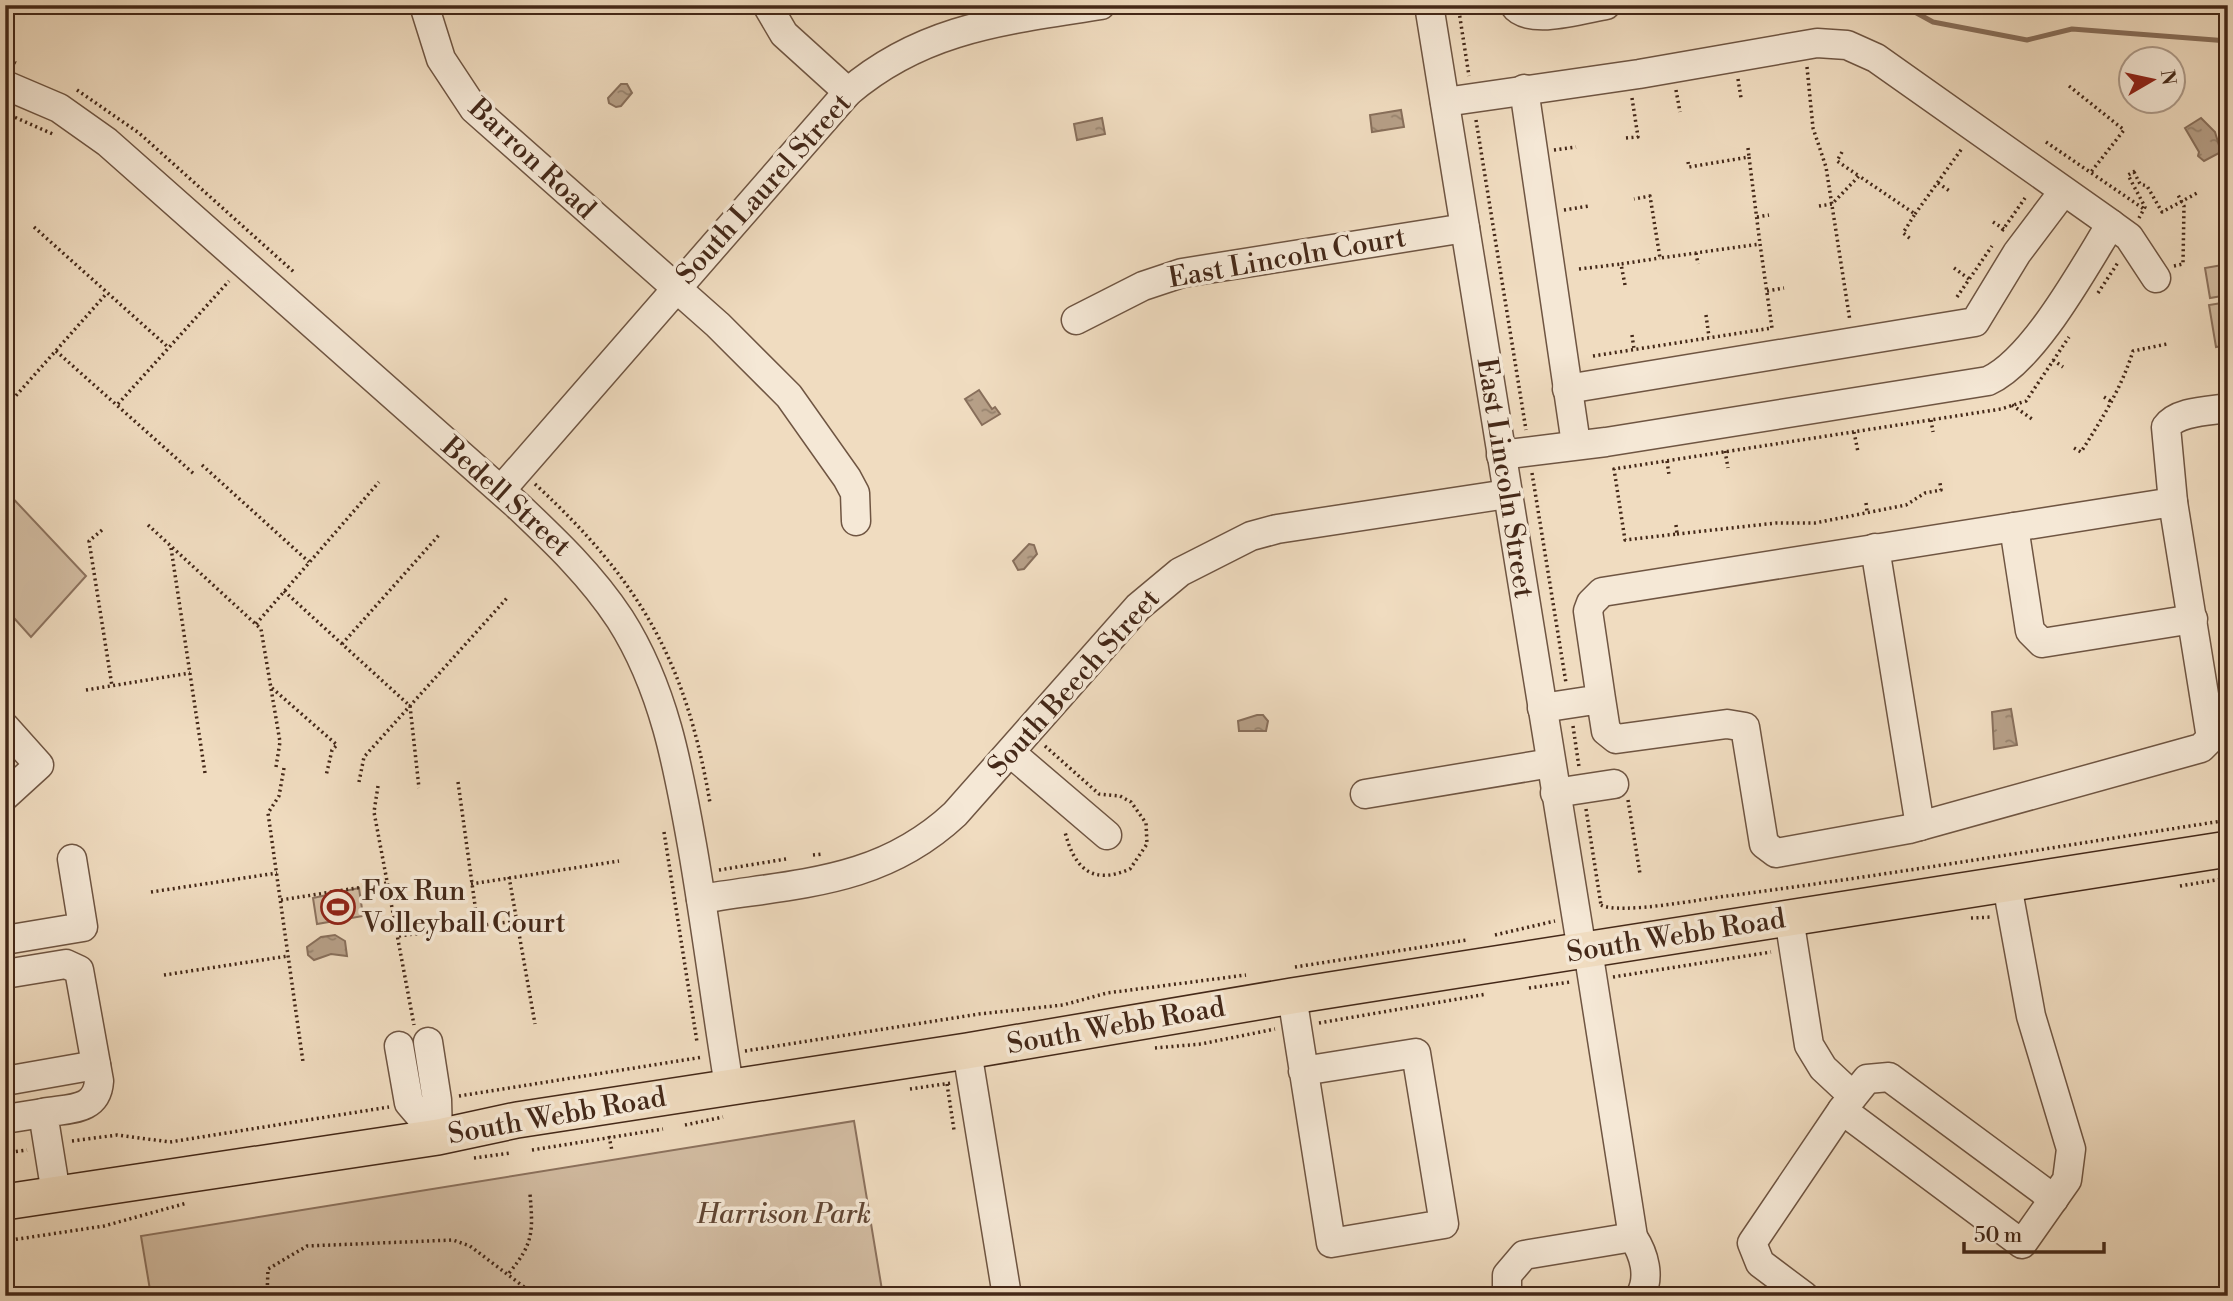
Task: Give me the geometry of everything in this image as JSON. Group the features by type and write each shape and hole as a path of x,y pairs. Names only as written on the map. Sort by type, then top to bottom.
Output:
{"main road":[{"name":"South Webb Road","path":"5,1202 438,1137 517,1120 967,1051 1299,996 1588,965 1784,934 2007,885 2228,849"}],"street":[{"name":"Barron Road","path":"424,5 441,59 474,109 728,335 789,396 847,478 855,493 856,521"},
{"path":"767,5 784,34 848,92"},
{"name":"South Laurel Street","path":"501,490 848,92 889,61 954,32 1101,5"},
{"name":"East Lincoln Street","path":"1429,5 1555,793 1588,965 1633,1237 1642,1252 1646,1278 1640,1296"},
{"path":"1514,5 1520,12 1534,17 1605,5"},
{"path":"1445,102 1804,46 1832,43 1862,50 2063,192 2123,225 2129,237 2160,273"},
{"name":"Bedell Street","path":"5,85 59,108 107,142 501,490 581,566 636,648 670,734 701,898 729,1086"},
{"path":"1524,89 1576,444"},
{"path":"1567,389 1854,344 1975,322 2017,253 2063,192"},
{"path":"1501,455 1606,442 1988,382 2014,366 2123,225"},
{"name":"East Lincoln Court","path":"1076,320 1143,286 1182,274 1465,228"},
{"path":"2173,502 1602,592 1591,603 1588,611 1606,731 1616,738 1628,740 1727,724 1745,727 1764,845 1776,853 1920,826 2201,748 2211,738 2173,502 2166,427 2170,420 2180,416 2228,408"},
{"name":"South Beech Street","path":"701,898 843,877 891,860 939,829 1011,752 1138,607 1160,587 1204,558 1277,528 1507,494"},
{"path":"2014,527 2030,631 2042,643 2193,619"},
{"path":"1875,548 1920,826"},
{"path":"1542,708 1601,699"},
{"path":"5,727 39,765 5,796"},
{"path":"1011,752 1107,835"},
{"path":"1364,794 1550,763"},
{"path":"1555,793 1620,786"},
{"path":"5,940 83,927 72,859"},
{"path":"1784,934 1809,1045 1848,1103 2022,1244 2067,1180 2071,1149 2031,1016 2007,885"},
{"path":"5,974 66,964 79,970 99,1081 96,1099 87,1104 5,1119"},
{"path":"1299,996 1303,1071 1331,1243 1444,1224 1416,1053 1303,1071"},
{"path":"414,1039 409,1103 438,1137"},
{"path":"967,1051 1007,1296"},
{"path":"5,1081 96,1065"},
{"path":"1804,1296 1760,1263 1752,1243 1867,1079 1889,1077 2054,1199"},
{"path":"43,1113 55,1194"},
{"path":"1507,1296 1507,1275 1524,1255 1633,1237"}],"path":[{"path":"1458,5 1470,86"},
{"path":"1804,46 1815,140 1826,167 1854,344"},
{"path":"1626,138 1638,137 1628,75"},
{"path":"2069,86 2124,130 2091,172"},
{"path":"1474,108 1527,439"},
{"path":"5,113 64,141"},
{"path":"1912,240 1903,233 1975,130"},
{"path":"2046,142 2144,209"},
{"path":"1593,356 1772,328 1748,148"},
{"path":"1842,152 1837,161 1915,214"},
{"path":"1688,162 1689,167 1749,157"},
{"path":"2144,209 2127,175 2134,172 2140,184 2147,186 2162,212 2199,192"},
{"path":"1819,206 1832,204 1859,176"},
{"path":"1938,183 1951,192"},
{"path":"2160,273 2183,264 2184,206 2178,195"},
{"path":"1634,199 1650,196 1660,258"},
{"path":"1956,297 2025,198"},
{"path":"2123,225 2144,209"},
{"path":"1757,217 1769,215"},
{"path":"1993,222 2004,229"},
{"path":"34,227 169,348"},
{"path":"1579,269 1760,244"},
{"path":"1696,253 1698,264"},
{"path":"1621,264 1625,285"},
{"path":"1954,268 1969,279"},
{"path":"219,272 238,289"},
{"path":"118,405 229,281"},
{"path":"1767,291 1784,288"},
{"path":"5,408 107,293"},
{"path":"1706,315 1709,338"},
{"path":"1632,335 1633,349"},
{"path":"2074,448 2081,452 2112,402 2123,383 2133,351 2167,344"},
{"path":"56,351 194,474"},
{"path":"2053,360 2063,367"},
{"path":"2104,397 2112,402"},
{"path":"2012,405 2032,419"},
{"path":"1931,419 1933,432"},
{"path":"1854,432 1858,453"},
{"path":"1725,452 1728,468"},
{"path":"1667,461 1669,475"},
{"path":"1531,464 1568,694"},
{"path":"202,465 310,562"},
{"path":"1614,468 1625,540 1737,526 1803,524 1906,505 1925,493 1941,490 1940,483"},
{"path":"256,624 379,482"},
{"path":"1866,503 1867,512"},
{"path":"1736,520 1737,526"},
{"path":"148,525 261,629 280,742 276,767"},
{"path":"1676,525 1677,534"},
{"path":"102,530 89,541 112,686"},
{"path":"342,644 439,535"},
{"path":"170,545 205,773"},
{"path":"284,592 410,706 419,788"},
{"path":"359,782 364,757 507,598"},
{"path":"86,690 190,673"},
{"path":"271,686 337,745 332,750 326,776"},
{"path":"1571,714 1581,778"},
{"path":"284,768 279,796 268,813 303,1062"},
{"path":"458,782 478,927"},
{"path":"378,786 374,812 399,936 414,1039"},
{"path":"1620,786 1640,874"},
{"path":"1585,800 1600,907 1609,909 1787,888 2228,820"},
{"path":"663,825 699,1058"},
{"path":"813,855 822,854"},
{"path":"712,872 786,859"},
{"path":"471,884 619,861"},
{"path":"151,892 277,873"},
{"path":"509,877 535,1024"},
{"path":"281,901 388,883"},
{"path":"1608,915 1609,909"},
{"path":"399,936 516,921"},
{"path":"1487,937 1555,921"},
{"path":"1520,989 1588,965 1784,934"},
{"path":"1299,996 1389,950 1475,939"},
{"path":"164,975 288,956"},
{"path":"743,1051 966,1016 1063,1005 1107,993 1255,974"},
{"path":"1299,996 1386,1014 1489,994"},
{"path":"446,1098 549,1084 706,1057"},
{"path":"66,1142 117,1135 170,1142 394,1106"},
{"path":"607,1127 612,1151"},
{"path":"532,1150 663,1129"},
{"path":"5,1153 27,1150"},
{"path":"472,1159 510,1153"},
{"path":"509,1273 528,1247 532,1236 530,1194"},
{"path":"5,1241 104,1226 189,1202"},
{"path":"267,1296 268,1269 307,1246 431,1239 453,1240 470,1246 536,1296"}],"green space":[{"path":"2228,264 2228,295 2210,298 2205,268"},
{"path":"2228,302 2228,345 2216,347 2209,305"},
{"path":"5,490 86,576 31,637 5,608"},
{"name":"Fox Run Volleyball Court","path":"359,888 363,916 317,924 313,898"},
{"name":"Harrison Park","path":"854,1121 883,1296 151,1296 141,1236"}],"water":[{"path":"621,84 627,84 632,93 621,106 616,107 609,103 608,98"},
{"path":"1401,110 1404,127 1372,132 1370,115"},
{"path":"1102,118 1105,134 1077,140 1074,124"},
{"path":"2201,118 2215,132 2221,152 2204,161 2198,156 2199,152 2185,128"},
{"path":"979,390 992,409 995,407 1000,414 982,425 965,399"},
{"path":"1029,544 1034,545 1037,554 1024,569 1018,570 1013,561"},
{"path":"2011,709 2017,745 1994,749 1992,712"},
{"path":"1263,715 1268,721 1266,731 1239,731 1238,721"},
{"path":"335,935 345,941 347,956 331,954 314,960 308,955 307,947 321,937"}],"waterway":[{"path":"1902,5 1933,22 2027,40 2072,29 2228,41"}],"place":[{"name":"Fox Run Volleyball Court","path":"338,907"}]}
